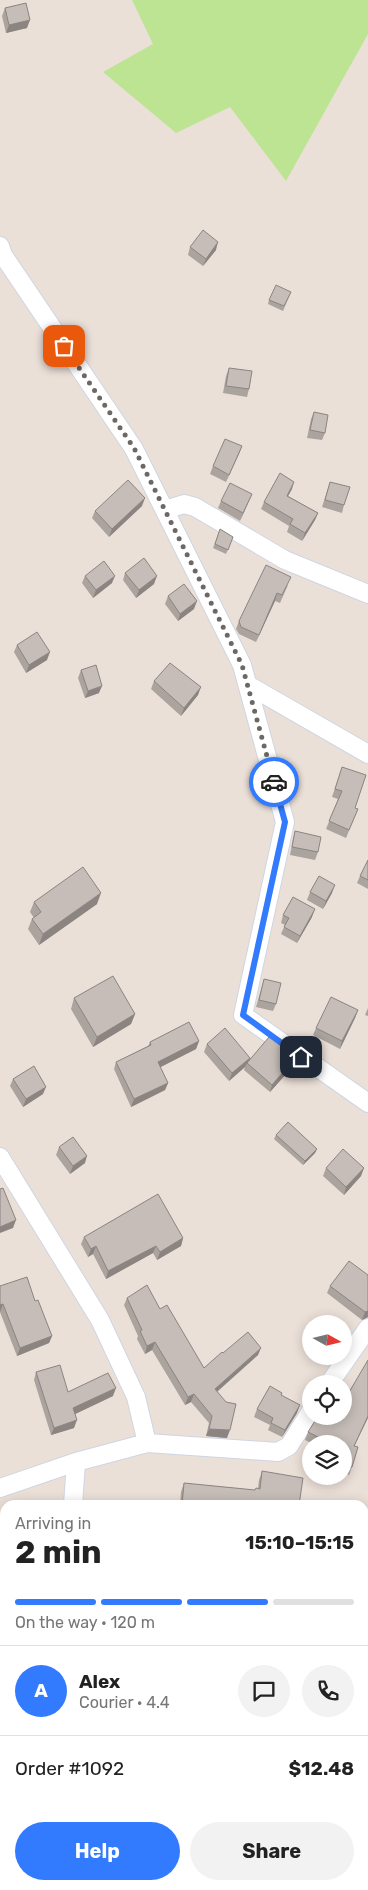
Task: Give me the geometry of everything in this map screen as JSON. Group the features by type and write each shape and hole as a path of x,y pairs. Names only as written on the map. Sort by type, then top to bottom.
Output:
{"street":[{"path":"0,246 4,255 134,448 242,665 285,822 243,1015 368,1103"},
{"path":"164,510 184,504 195,507 285,560 368,594"},
{"path":"248,685 368,754"},
{"path":"0,1157 100,1320 136,1397 147,1443"},
{"path":"335,1375 368,1328"},
{"path":"0,1488 76,1462 147,1443 278,1452 289,1446 302,1425"},
{"path":"74,1500 76,1462"}],"green space":[{"path":"132,0 368,0 368,34 286,181 230,107 176,133 103,72 153,44"}],"building":[{"path":"26,3 30,20 9,25 5,8"},
{"path":"203,230 218,242 206,259 190,247"},
{"path":"276,285 291,292 284,306 269,300"},
{"path":"229,368 252,371 249,389 226,386"},
{"path":"314,412 328,415 325,433 310,430"},
{"path":"225,439 242,446 229,475 213,466"},
{"path":"280,473 294,482 287,496 318,513 305,533 290,524 293,519 264,502"},
{"path":"128,480 145,498 112,529 95,511"},
{"path":"330,482 350,487 344,505 325,500"},
{"path":"230,483 252,494 243,513 221,501"},
{"path":"220,529 233,537 228,550 215,544"},
{"path":"144,558 157,576 139,590 125,573"},
{"path":"104,561 115,576 96,590 85,576"},
{"path":"266,565 291,577 282,595 277,593 259,635 241,627 239,621"},
{"path":"184,584 197,601 180,614 168,596"},
{"path":"37,632 50,652 29,665 17,645"},
{"path":"170,663 201,687 184,708 154,681"},
{"path":"96,665 102,686 88,691 81,670"},
{"path":"342,767 366,775 355,808 358,809 349,830 329,821 342,791 335,789"},
{"path":"295,831 321,837 318,852 292,847"},
{"path":"368,860 368,880 360,876"},
{"path":"83,867 101,893 43,934 32,919 41,912 34,902"},
{"path":"319,876 335,885 326,901 310,892"},
{"path":"293,897 315,909 300,936 284,927 289,918 283,915"},
{"path":"113,976 135,1014 97,1037 74,998"},
{"path":"264,979 281,983 276,1004 259,1000"},
{"path":"331,997 358,1010 342,1041 316,1028"},
{"path":"189,1022 199,1041 158,1062 168,1083 134,1099 116,1062 151,1045 150,1042"},
{"path":"225,1028 250,1058 232,1073 207,1044"},
{"path":"269,1037 296,1057 272,1085 247,1063"},
{"path":"34,1066 46,1087 26,1099 13,1079"},
{"path":"288,1122 317,1149 305,1161 276,1135"},
{"path":"73,1137 87,1156 73,1166 59,1147"},
{"path":"343,1149 364,1168 346,1187 326,1168"},
{"path":"3,1188 16,1220 0,1227 0,1189"},
{"path":"158,1194 183,1238 160,1252 156,1246 108,1271 96,1246 91,1249 84,1237"},
{"path":"349,1261 368,1275 368,1311 365,1312 330,1286"},
{"path":"27,1277 35,1301 38,1300 52,1336 20,1348 3,1304 0,1305 0,1286"},
{"path":"147,1285 160,1309 167,1305 204,1368 248,1332 261,1348 215,1389 226,1402 236,1404 230,1430 209,1429 212,1416 194,1394 188,1397 155,1342 147,1346 140,1331 142,1330 127,1298"},
{"path":"368,1360 368,1416 354,1446 358,1447 352,1467 352,1435 314,1435 308,1432 312,1425 352,1425 352,1387"},
{"path":"60,1365 68,1392 108,1373 116,1388 73,1408 77,1420 54,1428 36,1372"},
{"path":"270,1386 282,1393 281,1395 300,1405 285,1430 271,1423 273,1418 257,1409"},
{"path":"262,1471 302,1478 300,1500 182,1500 184,1483 255,1490 256,1488 260,1489"}],"way so far":[{"path":"64,346 134,448 242,665 274,782"}],"route":[{"path":"274,782 285,822 243,1015 301,1057"}]}
